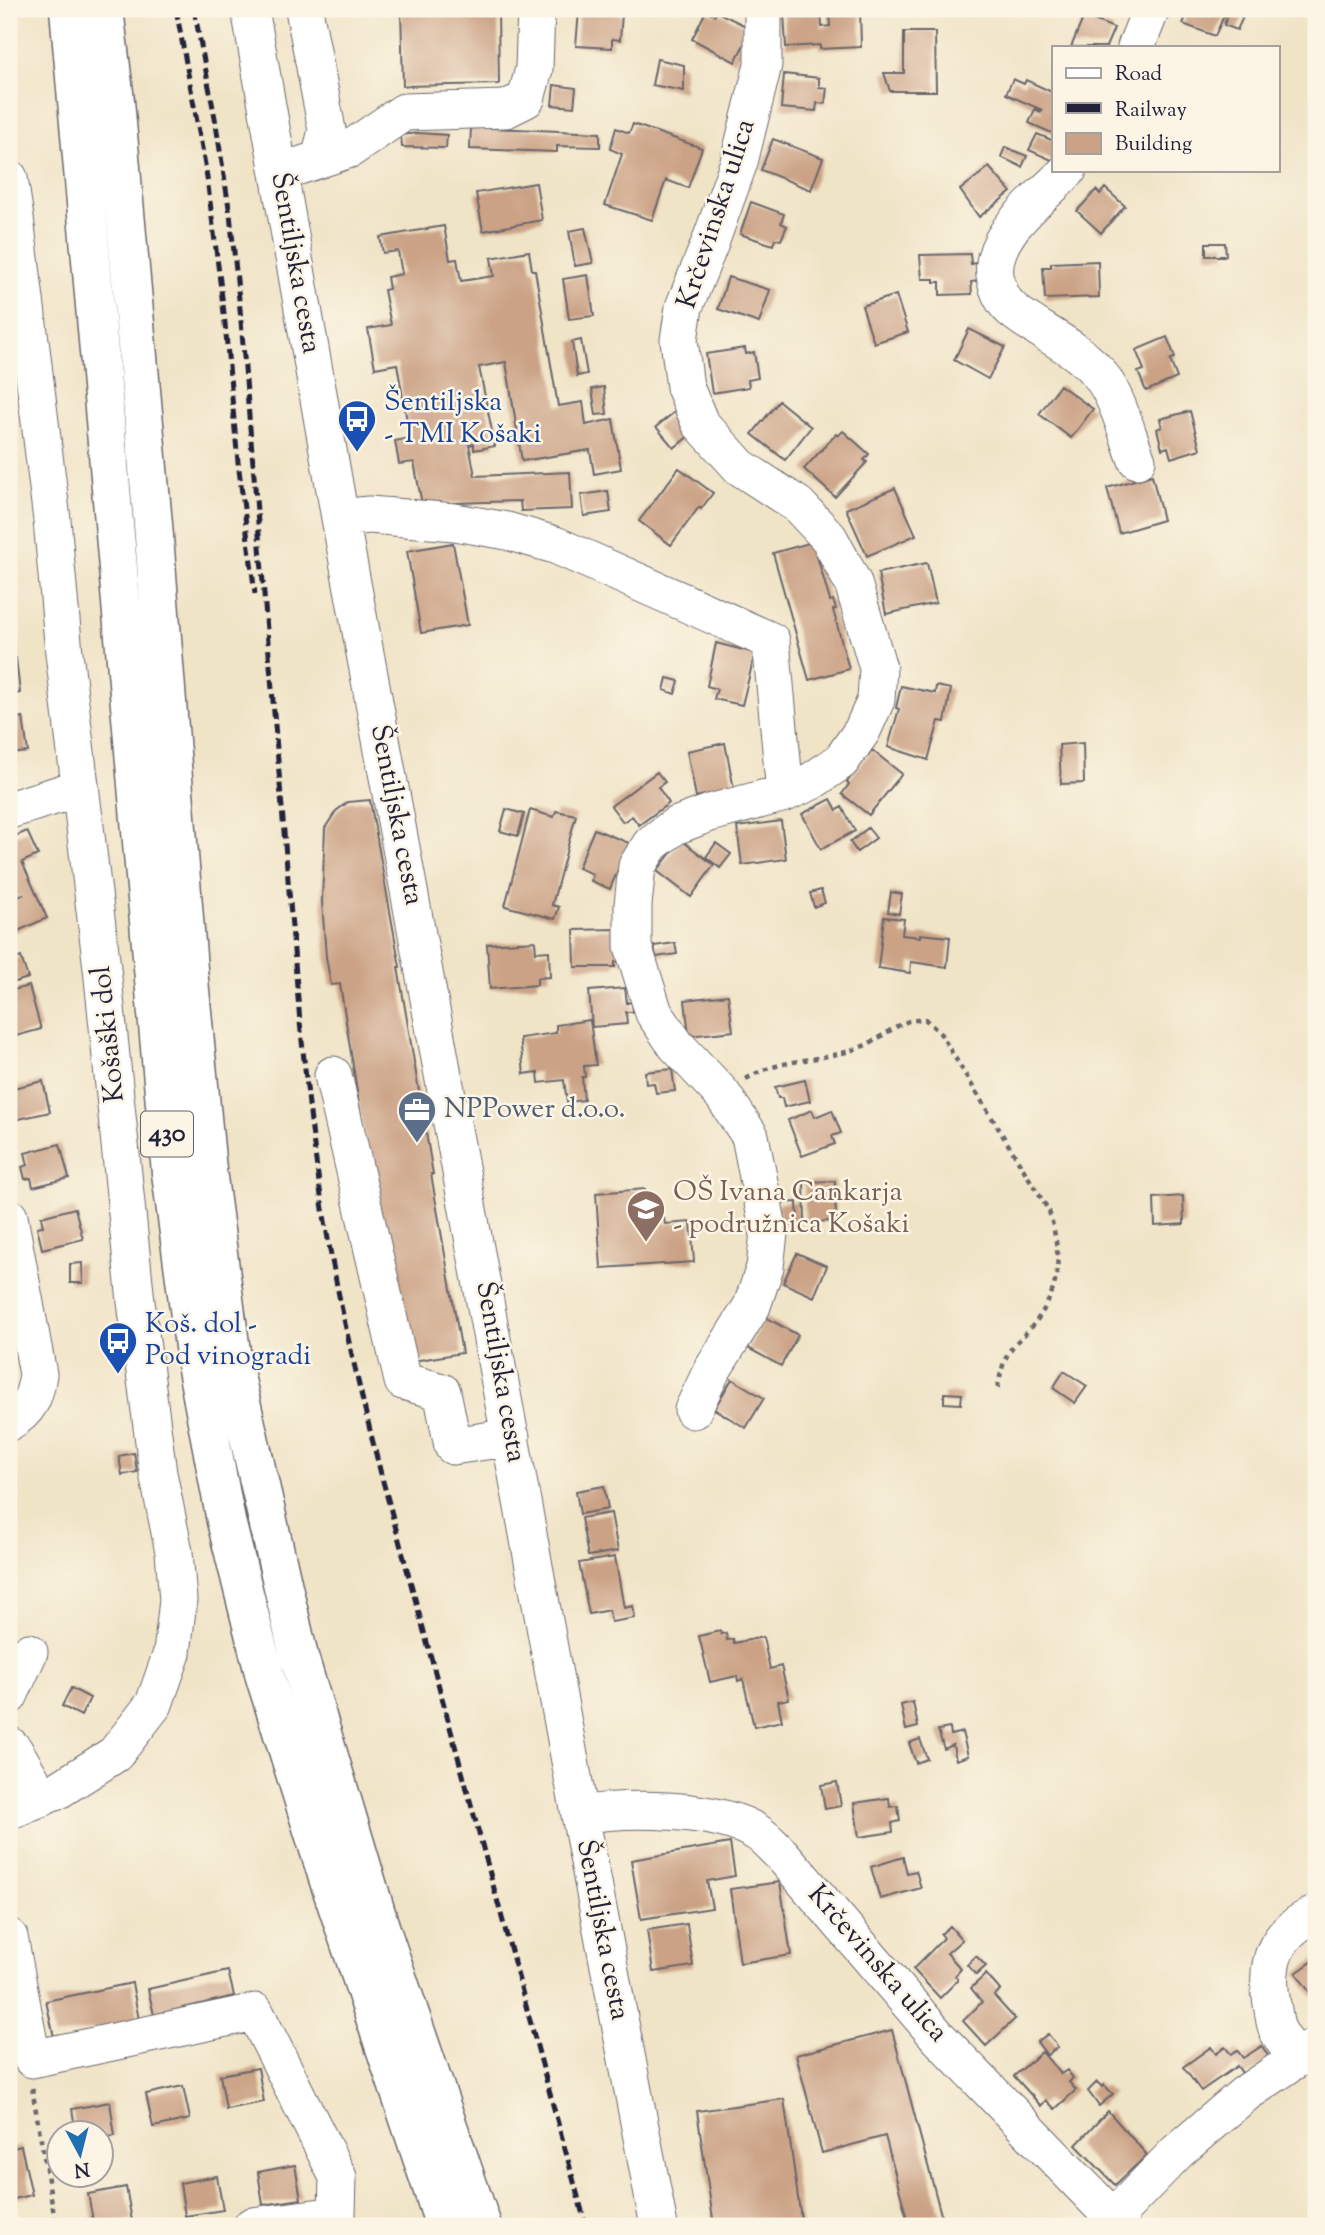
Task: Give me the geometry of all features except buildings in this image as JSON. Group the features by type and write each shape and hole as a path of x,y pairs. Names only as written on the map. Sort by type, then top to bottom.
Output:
{"highway":[{"name":"430","path":"69,9 171,1173 197,1369 226,1521 265,1677 329,1881 445,2226"},
{"name":"430","path":"104,9 115,101 153,524 188,969 207,1170 233,1367 299,1657 381,1930 482,2226"}],"street":[{"name":"Šentiljska cesta","path":"250,9 580,1815 659,2226"},
{"path":"304,9 327,130 320,159"},
{"path":"279,170 350,149 404,112 506,109 526,99 534,69 536,9"},
{"name":"Krčevinska ulica","path":"693,1410 711,1372 751,1306 765,1267 769,1234 750,1136 722,1094 676,1045 654,1013 633,946 637,866 651,844 675,826 710,813 785,793 812,782 841,761 862,731 876,700 878,668 853,583 829,538 798,505 740,467 700,423 685,387 679,340 684,307 739,162 763,65 763,9"},
{"path":"1136,46 1151,9"},
{"path":"1066,172 1009,229 995,254 994,272 999,292 1013,310 1096,369 1108,387 1136,460"},
{"name":"Košaški dol","path":"9,178 52,520 136,1302 158,1473 174,1552 178,1600 172,1653 154,1704 115,1754 57,1791 25,1804"},
{"path":"341,518 369,515 455,522 507,531 555,545 771,641 785,793"},
{"path":"9,810 80,788"},
{"path":"333,1075 403,1381 442,1392 453,1446 512,1437"},
{"path":"9,1217 38,1374 30,1406 9,1422"},
{"path":"9,1696 29,1652"},
{"path":"9,1745 14,1750 25,1804"},
{"name":"Krčevinska ulica","path":"580,1815 604,1811 683,1812 732,1821 758,1833 782,1855 939,2038 1117,2222"},
{"path":"1117,2222 1177,2152 1246,2093 1307,2052 1277,2030 1270,1994 1269,1963 1278,1944 1289,1930 1316,1914"},
{"path":"9,1937 22,2040 255,2012 338,2178 337,2215 253,2226"}],"path":[{"path":"722,1094 757,1072 794,1060 860,1048 909,1021 925,1019 940,1032 1049,1211 1057,1239 1053,1293 1036,1322 1012,1347 1002,1365 997,1390"},
{"path":"22,2040 56,2226"}],"railway":[{"path":"176,9 206,170 255,594"},
{"path":"194,9 230,214 300,1022 316,1165 330,1250 381,1474 586,2226"}],"place":[{"name":"Šentiljska - TMI Košaki","path":"357,453"},
{"name":"NPPower d.o.o.","path":"417,1144"},
{"name":"OŠ Ivana Cankarja - podružnica Košaki","path":"646,1243"},
{"name":"Koš. dol - Pod vinogradi","path":"118,1375"}]}
